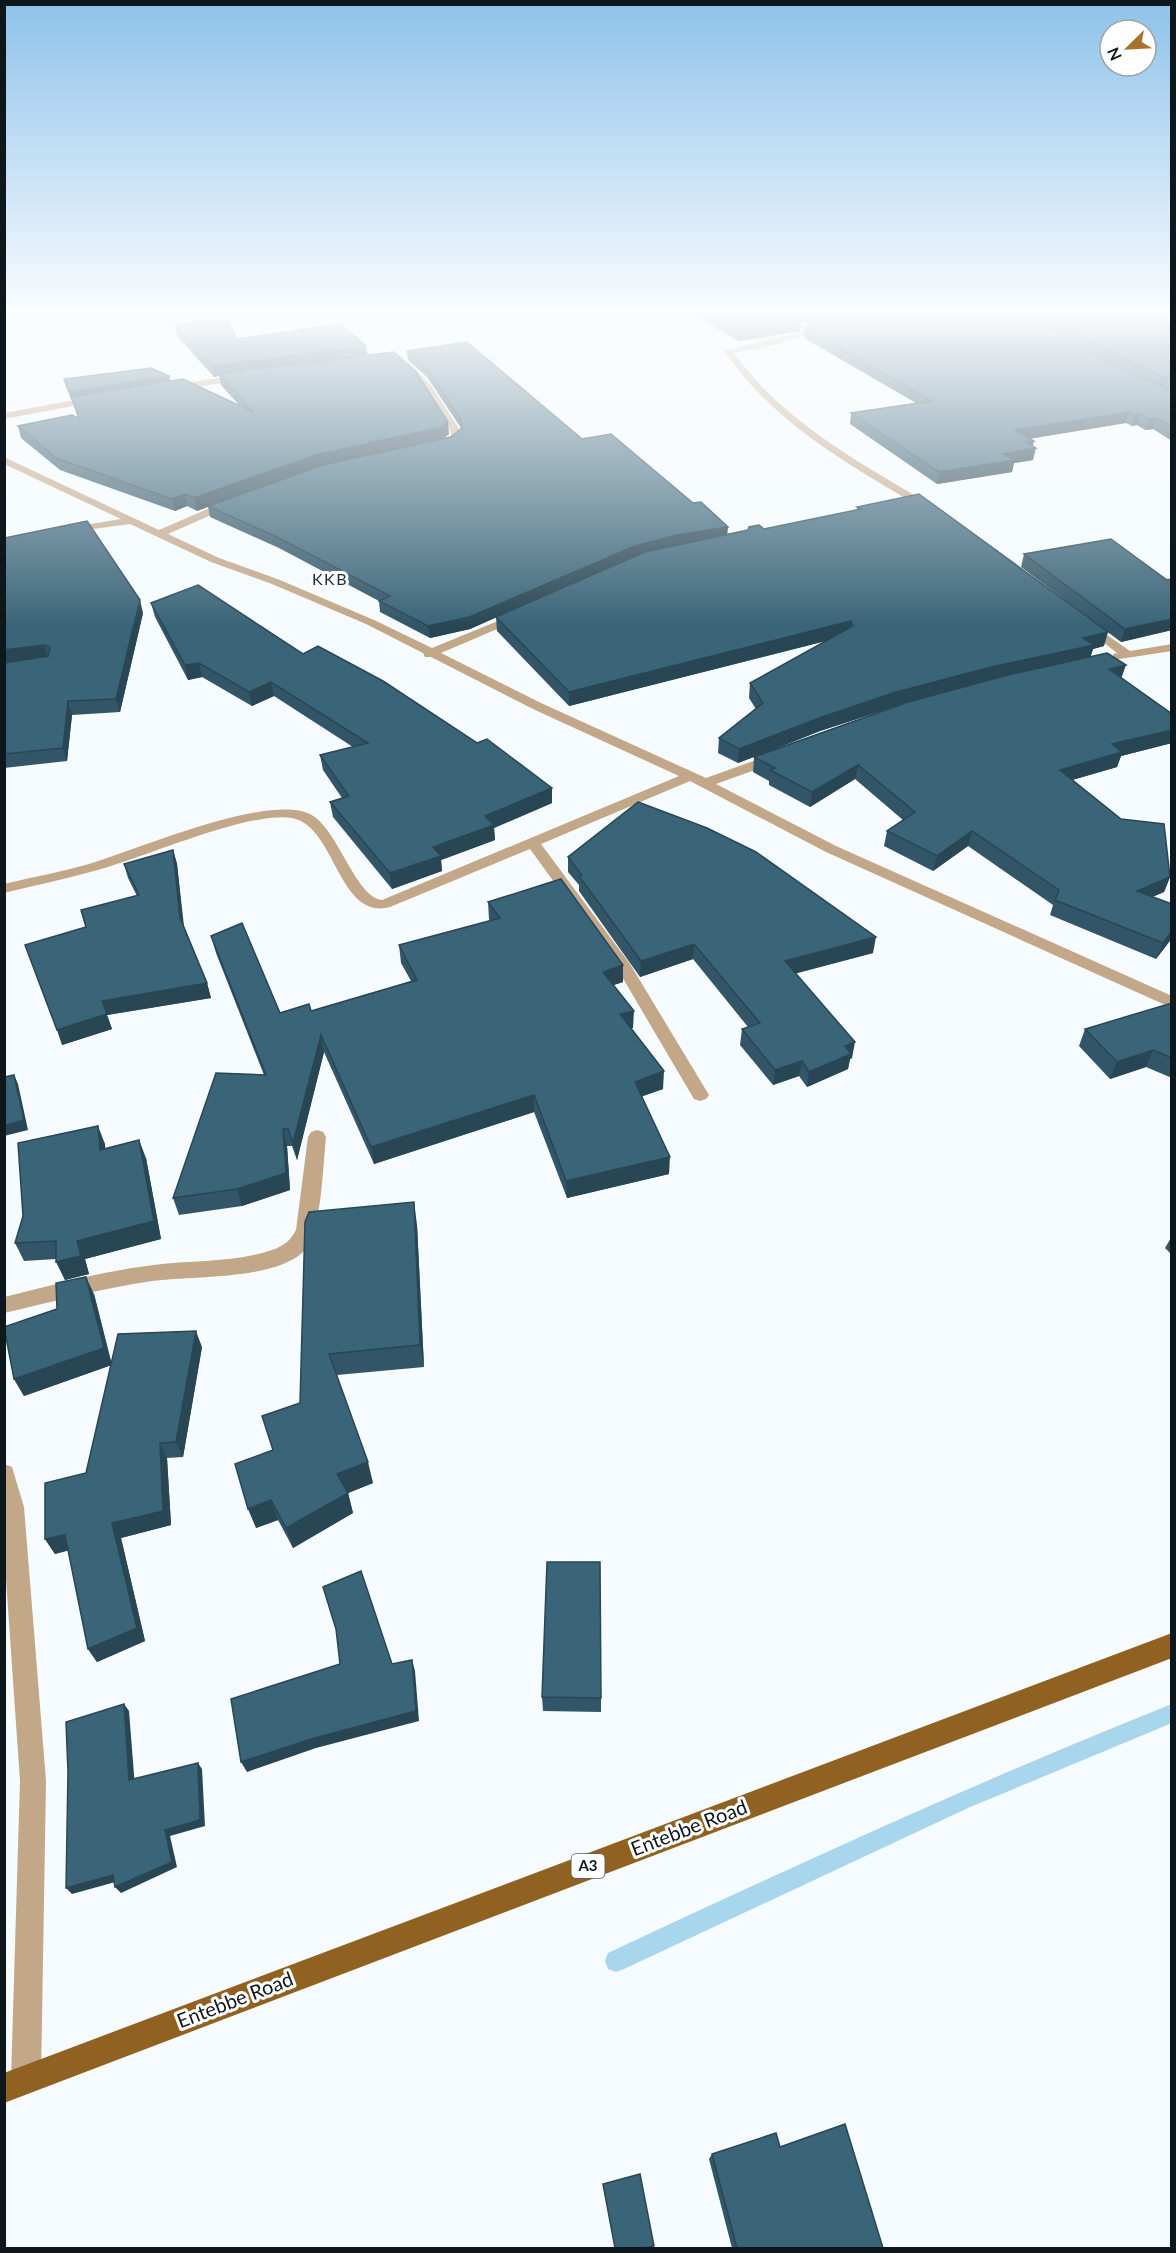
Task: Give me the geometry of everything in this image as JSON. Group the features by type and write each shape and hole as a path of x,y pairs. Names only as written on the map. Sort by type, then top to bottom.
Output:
{"main road":[{"name":"Entebbe Road","path":"15,2083 1172,1645"}],"street":[{"path":"426,447 447,442 456,436 446,416"},
{"path":"785,416 797,426 941,517"},
{"path":"4,460 215,560 276,582 370,622 429,654 537,706 692,776 831,849 1172,1003"},
{"path":"160,533 241,499"},
{"path":"58,533 134,520"},
{"path":"429,654 535,609"},
{"path":"1075,615 1127,655"},
{"path":"1104,660 1172,647"},
{"path":"705,783 788,752"},
{"path":"4,889 105,864 249,818 274,814 303,815 316,827 362,893 376,905 385,904 692,776"},
{"path":"533,842 549,867 602,936 657,1019 700,1095"},
{"path":"4,1305 122,1278 153,1273 238,1267 280,1256 297,1246 306,1231 317,1137"},
{"path":"4,1474 13,1507 33,1781 15,2083"}],"building":[{"path":"66,416 80,419 79,416 444,416 448,422 442,427 316,455 194,498 185,494 172,499 56,458 18,426"},
{"path":"459,416 555,416 582,439 611,434 693,503 701,502 728,527 677,535 635,546 469,617 428,626 379,601 390,596 277,537 208,506 323,465 451,437 462,428"},
{"path":"856,416 1104,416 1015,430 1034,441 1026,442 1036,448 1003,454 1015,460 939,472"},
{"path":"1144,416 1172,416 1172,427 1156,418 1148,419"},
{"path":"919,494 1108,632 1083,638 1094,645 991,667 893,693 739,749 719,738 763,703 750,683 853,626 851,621 569,692 496,617 645,552 748,530 749,527 759,525 764,529 861,509 857,507"},
{"path":"87,521 140,600 116,699 68,701 63,748 4,754 4,663 48,656 50,647 44,645 4,650 4,538"},
{"path":"1111,539 1167,580 1172,579 1172,619 1125,629 1024,554"},
{"path":"198,585 303,654 318,646 383,681 477,743 487,739 552,788 485,816 494,825 433,847 441,856 390,873 330,802 349,796 320,755 368,743 271,682 249,692 199,663 185,665 151,603"},
{"path":"1107,653 1126,665 1109,669 1172,714 1172,730 1112,744 1122,752 1060,770 1121,819 1164,824 1170,877 1137,891 1172,904 1172,931 1163,943 1055,900 1059,890 972,831 937,856 887,831 915,812 858,765 812,792 770,770 775,768 754,757 908,702 1008,675"},
{"path":"638,802 707,828 756,852 876,937 785,961 855,1042 845,1046 851,1054 809,1072 802,1061 775,1070 742,1029 760,1023 694,944 641,961 579,876 582,875 568,857"},
{"path":"173,850 180,918 207,983 102,1001 107,1014 57,1030 25,945 86,927 81,910 139,895 124,864"},
{"path":"561,879 623,965 603,972 634,1011 620,1014 664,1071 635,1082 670,1157 566,1181 534,1095 371,1147 321,1035 293,1143 288,1129 283,1129 286,1173 237,1189 173,1198 216,1073 266,1075 211,936 242,923 280,1013 309,1004 311,1011 417,980 399,945 500,918 488,902"},
{"path":"1172,1003 1172,1058 1153,1050 1117,1062 1085,1029"},
{"path":"14,1075 24,1120 4,1126 4,1077"},
{"path":"98,1126 100,1150 139,1140 154,1221 77,1241 81,1256 56,1262 56,1241 15,1243 23,1216 18,1143"},
{"path":"414,1202 420,1345 329,1354 368,1462 337,1474 348,1493 286,1528 271,1500 248,1509 235,1464 273,1450 262,1416 300,1403 305,1222 309,1212"},
{"path":"86,1277 104,1348 14,1379 4,1327 57,1309 56,1283"},
{"path":"196,1331 176,1442 160,1443 163,1511 112,1523 137,1628 88,1649 65,1535 45,1539 45,1483 86,1473 118,1334"},
{"path":"547,1562 600,1562 601,1698 542,1697"},
{"path":"361,1571 392,1664 412,1660 416,1711 311,1739 241,1762 231,1699 340,1664 336,1629 323,1587"},
{"path":"124,1704 129,1780 198,1763 200,1820 165,1830 172,1862 115,1887 113,1875 66,1888 68,1772 66,1722"},
{"path":"845,2124 883,2248 737,2248 712,2154 776,2133 780,2147"},
{"path":"640,2174 654,2246 615,2248 603,2184"}],"waterway":[{"path":"616,1961 961,1801 1172,1713"}],"district":[{"name":"KKB","path":"330,579"}]}
